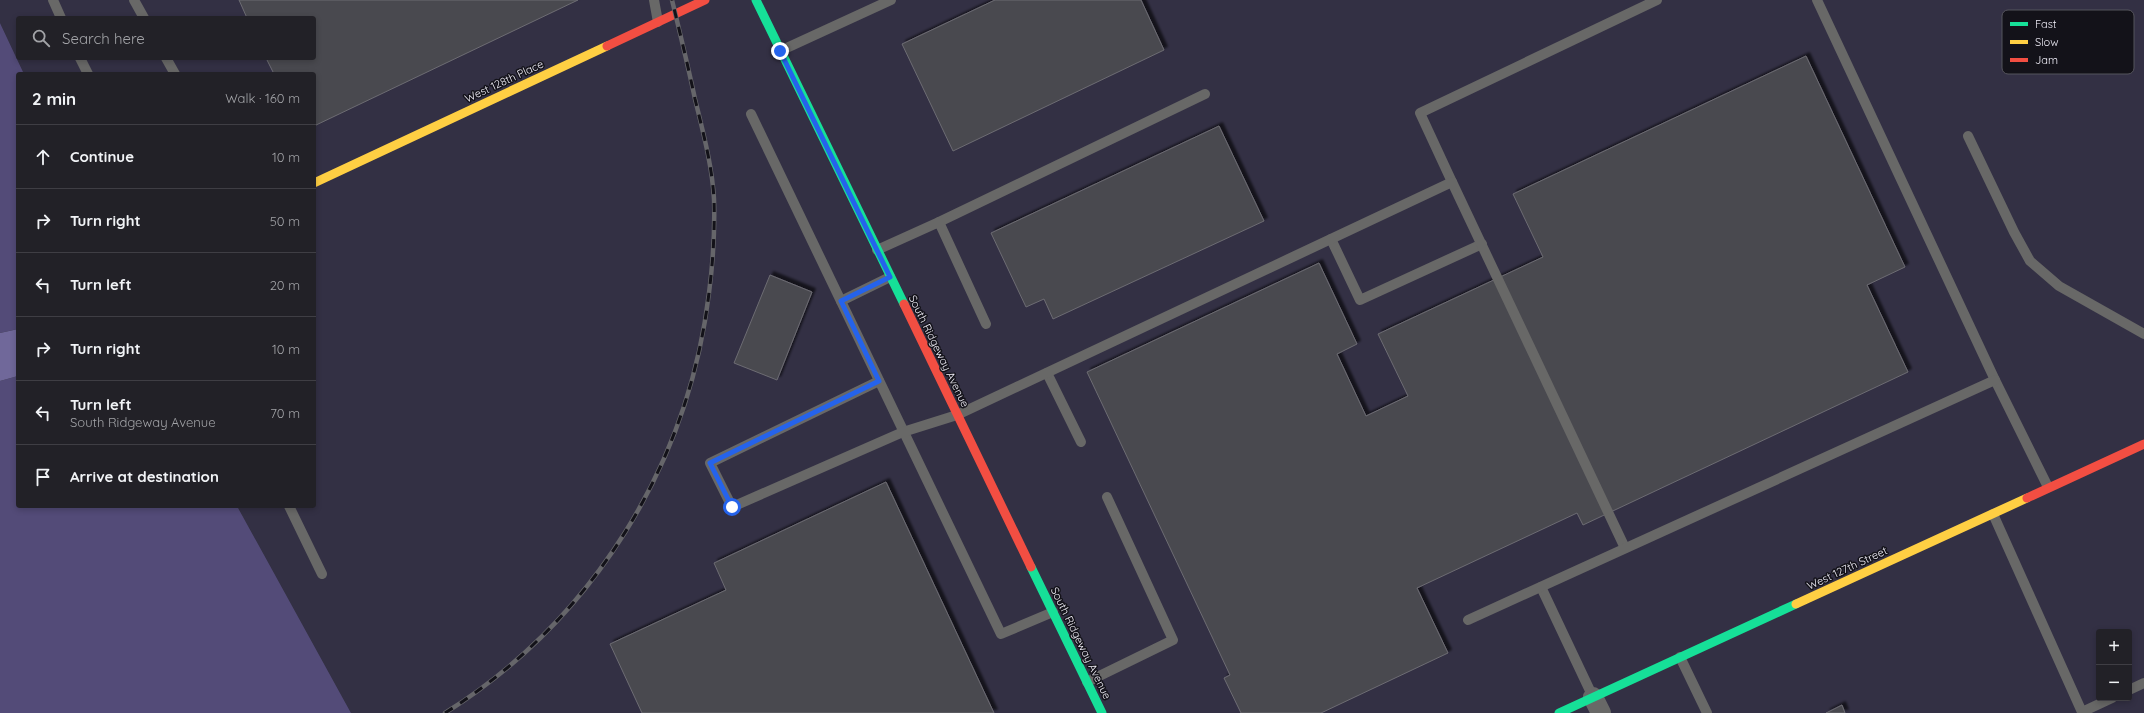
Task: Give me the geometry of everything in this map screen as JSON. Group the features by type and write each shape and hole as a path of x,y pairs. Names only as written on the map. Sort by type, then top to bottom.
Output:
{"street":[{"name":"West 128th Place","path":"316,183 705,0"},
{"name":"South Ridgeway Avenue","path":"756,0 1102,713"},
{"name":"West 127th Street","path":"1559,713 1597,705 1680,657 2144,444"}],"lane":[{"path":"53,0 60,16"},
{"path":"134,0 143,16"},
{"path":"654,0 658,22"},
{"path":"780,51 891,0"},
{"path":"1625,548 1420,113 1657,0"},
{"path":"1817,0 1995,380 2048,488"},
{"path":"81,60 87,72"},
{"path":"167,60 174,72"},
{"path":"877,250 939,222 1205,94"},
{"path":"750,114 1001,634 1053,612"},
{"path":"1968,136 2014,232 2030,261 2059,286 2144,334"},
{"path":"879,381 710,463 732,507 903,432 957,415 1452,182"},
{"path":"939,222 986,324"},
{"path":"1331,239 1360,300 1482,244"},
{"path":"841,301 890,277"},
{"path":"1047,373 1081,442"},
{"path":"1468,620 1995,380"},
{"path":"1087,682 1173,640 1107,497"},
{"path":"290,508 322,574"},
{"path":"1993,514 2082,712 2106,701"},
{"path":"1541,587 1597,705"},
{"path":"1680,657 1707,713"},
{"path":"2132,689 2144,683"}],"shaded area":[{"path":"0,0 2144,0 2144,713 351,713 238,508 316,508 316,72 23,72 17,60 316,60 316,16 16,16 16,57 0,23"},
{"path":"0,23 16,60 17,60 23,72 16,72 16,329 0,333"},
{"path":"16,329 16,377 0,381 0,333"},
{"path":"16,377 16,508 238,508 351,713 0,713 0,381"}],"building":[{"path":"239,0 578,0 316,125 316,72 273,72 267,60 316,60 316,16 246,16"},
{"path":"995,0 1141,0 1164,50 953,151 902,44"},
{"path":"1806,56 1905,267 1867,285 1908,372 1583,525 1577,513 1417,588 1448,653 1321,713 1241,713 1224,678 1230,675 1087,372 1319,263 1357,344 1337,354 1366,416 1408,396 1378,334 1543,257 1513,194"},
{"path":"1219,126 1264,221 1053,319 1044,299 1026,307 991,233"},
{"path":"770,275 812,292 777,380 734,363"},
{"path":"886,482 994,713 642,713 610,644 726,590 714,563"},
{"path":"1842,705 1845,713 1826,713"}],"railway":[{"path":"445,713 498,675 546,632 588,585 625,533 655,477 680,419 698,357 709,293 712,270 714,199 707,149 672,0"}],"traffic: fast":[{"path":"756,0 904,304"},
{"path":"1031,567 1102,713"},
{"path":"1559,713 1796,604"}],"traffic: slow":[{"path":"316,182 607,46"},
{"path":"1796,604 2027,498"}],"traffic: jam":[{"path":"607,46 705,0"},
{"path":"904,304 1031,567"},
{"path":"2027,498 2144,444"}],"route":[{"path":"732,507 710,463 879,381 841,301 890,277 780,51"}]}
